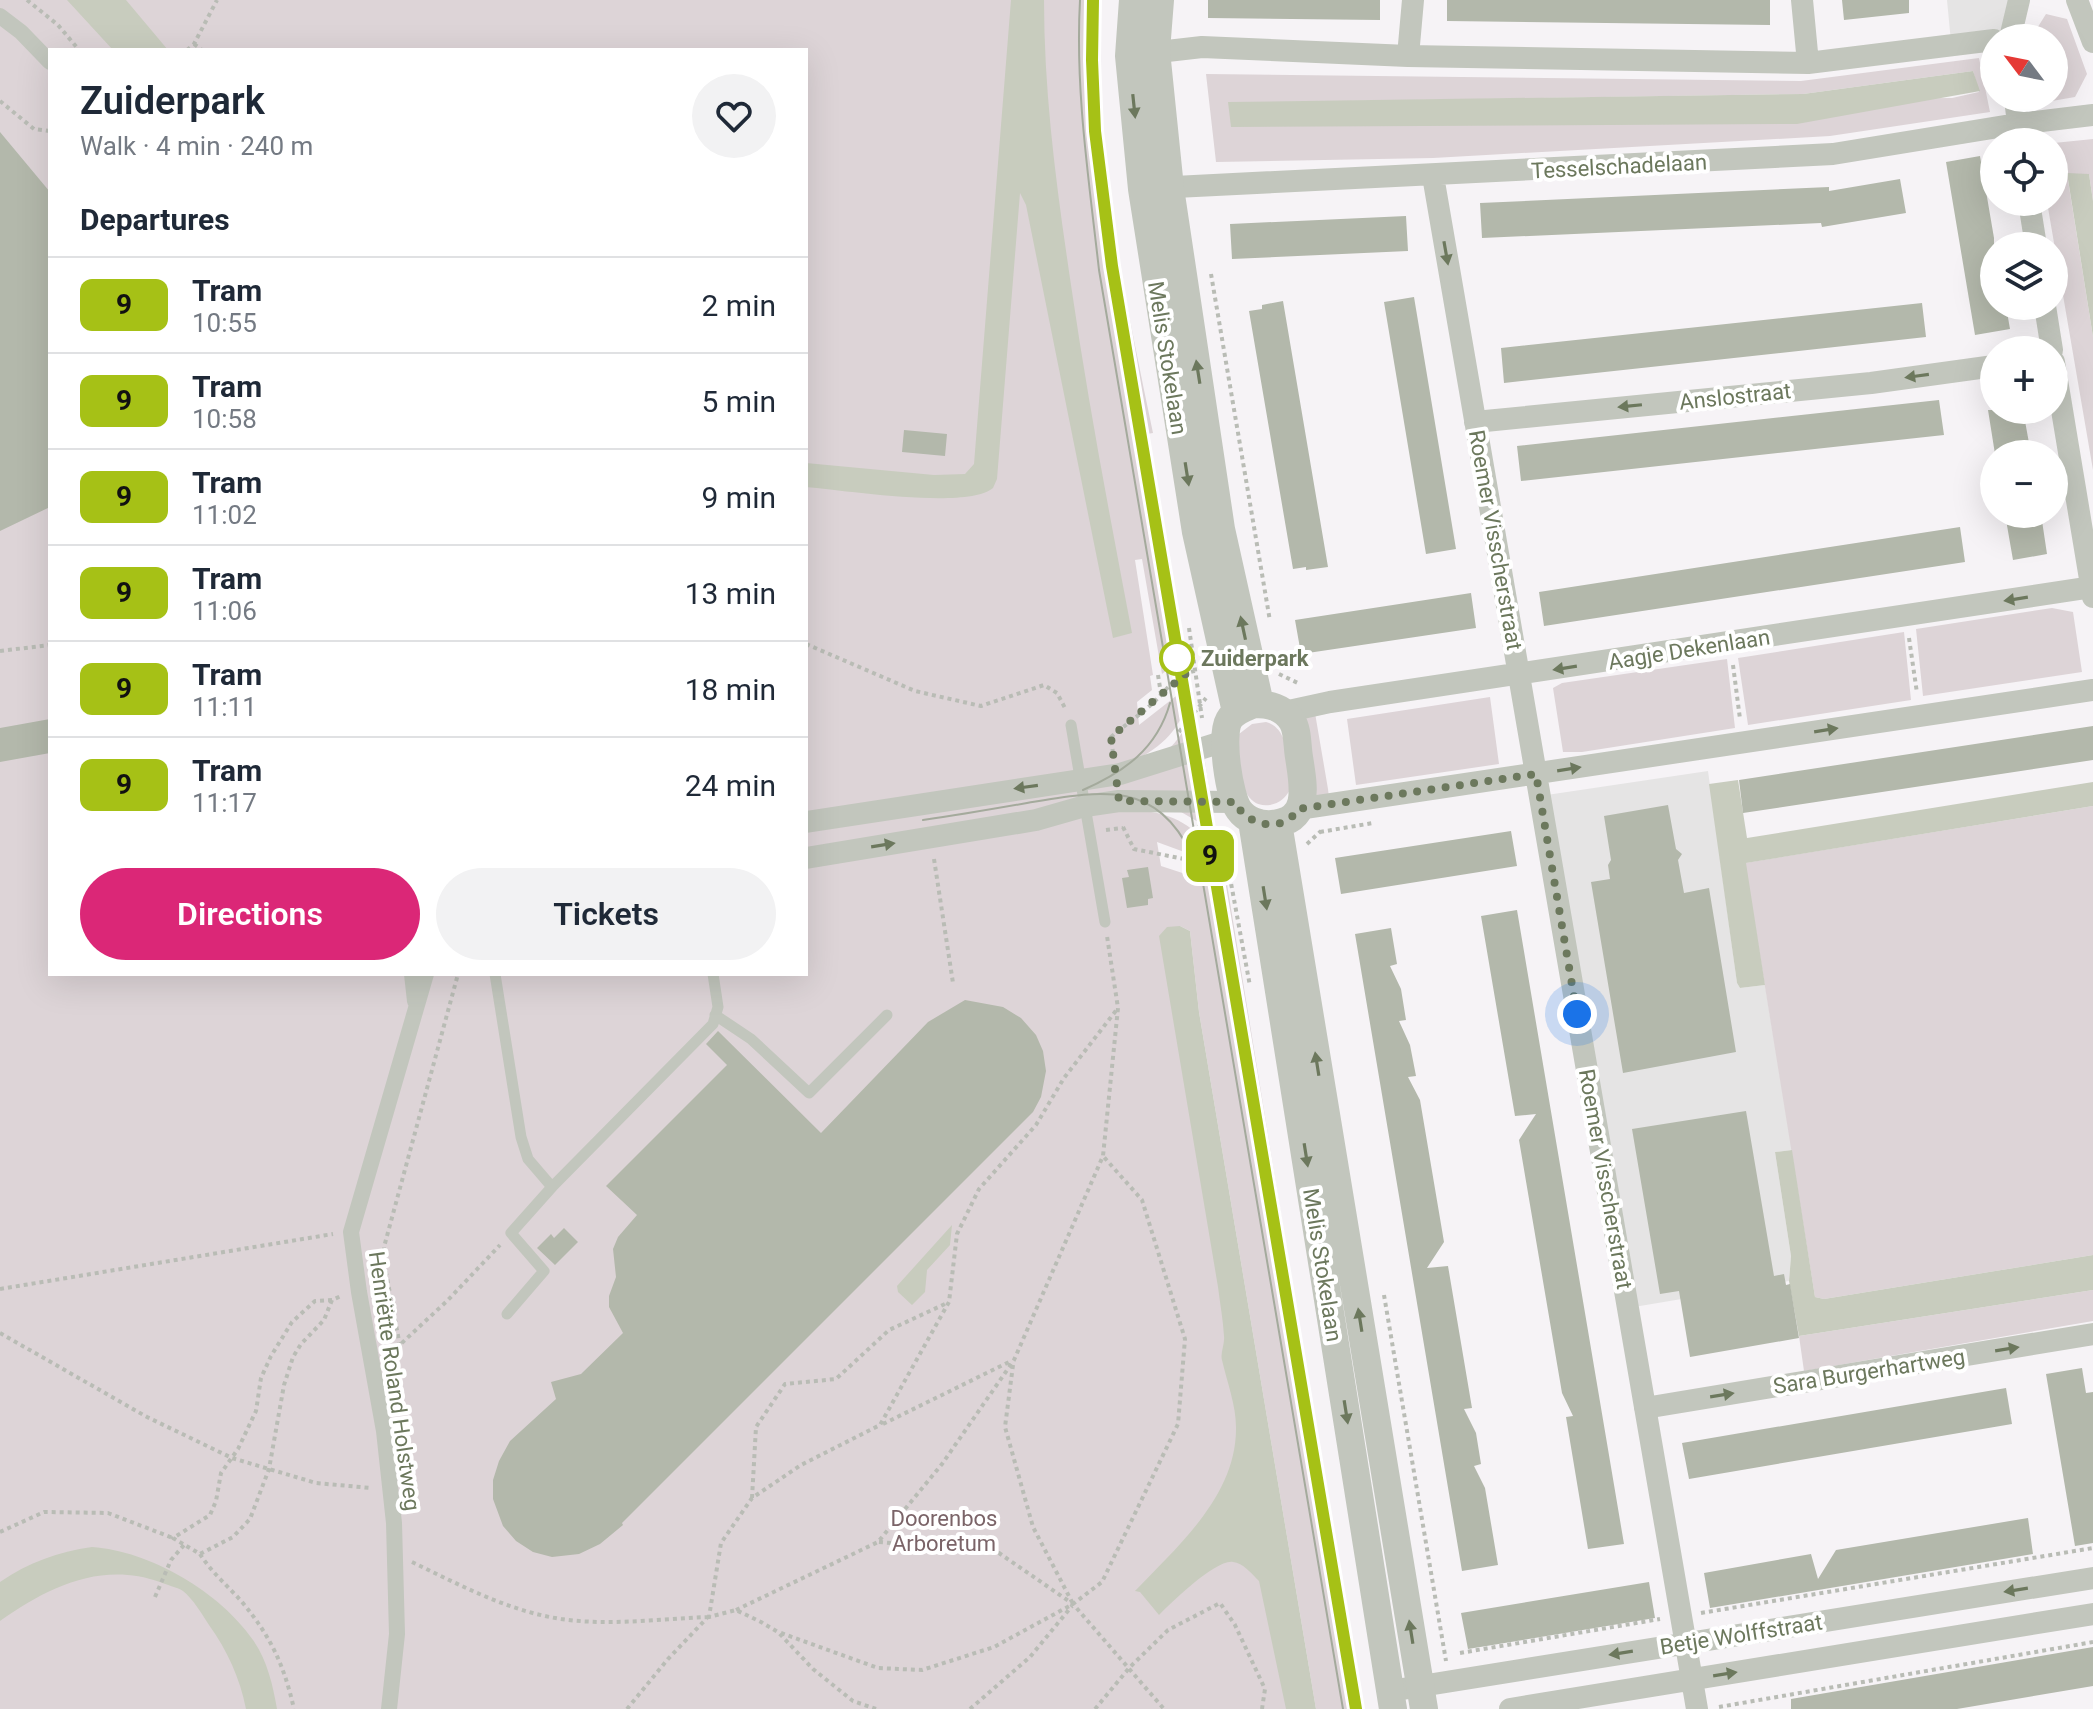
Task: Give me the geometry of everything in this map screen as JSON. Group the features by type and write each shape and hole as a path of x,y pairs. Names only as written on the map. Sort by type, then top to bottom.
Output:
{"street":[{"name":"Melis Stokelaan","path":"1133,0 1170,188 1221,529 1260,709"},
{"name":"Melis Stokelaan","path":"1160,0 1142,53 1142,189 1196,532 1260,709"},
{"path":"1408,56 1413,0"},
{"path":"1802,0 1808,63"},
{"path":"2013,24 2019,0"},
{"path":"2077,0 2093,42"},
{"path":"0,16 48,60"},
{"path":"1142,53 1202,47 1408,56 1808,63 1980,42"},
{"name":"Tesselschadelaan","path":"2039,128 2093,115"},
{"name":"Tesselschadelaan","path":"1142,189 1833,154 1980,137"},
{"name":"Roemer Visscherstraat","path":"1433,176 1697,1709"},
{"name":"Anslostraat","path":"1475,422 1871,383 1980,368"},
{"path":"2064,424 2092,590"},
{"name":"Aagje Dekenlaan","path":"1260,709 1519,675 2092,590"},
{"path":"808,858 1036,820 1085,806 1119,801 1266,814 2093,690"},
{"path":"1260,709 1294,726 1304,793 1266,814 1225,741 1229,720 1260,709"},
{"path":"808,822 1079,781 1114,764 1225,741"},
{"name":"Melis Stokelaan","path":"1266,814 1422,1698"},
{"name":"Melis Stokelaan","path":"1266,814 1392,1700"},
{"path":"412,976 416,1007"},
{"name":"Henriëtte Roland Holstweg","path":"389,1709 397,1634 396,1554 384,1431 351,1232 425,976"},
{"name":"Sara Burgerhartweg","path":"1645,1408 2093,1334"},
{"name":"Betje Wolffstraat","path":"1392,1700 1422,1698 1686,1642 2093,1578"},
{"name":"Betje Wolffstraat","path":"1510,1709 2093,1614"}],"lane":[{"path":"1071,725 1105,922"},
{"path":"495,976 521,1137 528,1159 552,1187"},
{"path":"507,1314 544,1271 511,1233 552,1187 713,1024 718,1007 713,976"},
{"path":"715,1015 751,1039 809,1093 887,1015"}],"path":[{"path":"27,0 58,25 77,48"},
{"path":"189,48 217,0"},
{"path":"194,44 199,48"},
{"path":"0,101 34,129 48,131"},
{"path":"1210,266 1271,627"},
{"path":"1906,616 1920,716"},
{"path":"1730,643 1743,742"},
{"path":"0,651 48,645"},
{"path":"808,645 915,691 981,706 1044,685 1057,693 1071,725"},
{"path":"1186,656 1188,672"},
{"path":"1076,758 1114,764 1111,737 1188,672 1195,671"},
{"path":"1158,675 1161,694"},
{"path":"1119,801 1123,828 1134,849 1230,872"},
{"path":"930,837 953,983"},
{"path":"396,1554 492,1600 560,1619 614,1621 709,1617 736,1610 878,1542 942,1464 1014,1360 1103,1156 1118,1008 1105,922"},
{"path":"400,1346 384,1247 457,976"},
{"path":"880,1425 949,1302 957,1234 979,1189 1036,1125 1064,1078 1118,1008"},
{"path":"736,1610 778,1632 878,1668 922,1670 994,1647 1073,1604 1102,1582 1178,1424 1185,1339 1142,1200 1103,1156"},
{"path":"0,1289 351,1232"},
{"path":"373,1369 448,1300 511,1233"},
{"path":"173,1538 210,1515 221,1473 256,1411 261,1378 292,1322 315,1301 332,1300 359,1292"},
{"path":"200,1554 233,1537 250,1519 269,1469 284,1385 293,1357 324,1320 332,1300"},
{"path":"752,1498 756,1427 785,1384 836,1379 889,1330 949,1302"},
{"path":"0,1333 147,1417 232,1458 316,1483 358,1489 390,1488"},
{"path":"627,1709 668,1659 709,1617 721,1543 752,1498 801,1465 1014,1360"},
{"path":"1014,1360 1005,1427 1033,1527 1073,1604"},
{"path":"0,1532 44,1512 108,1513 173,1538 200,1554 277,1651 294,1709"},
{"path":"878,1542 999,1553 1073,1604 1164,1709"},
{"path":"155,1597 171,1560 184,1545"},
{"path":"1460,1653 2093,1548"},
{"path":"1095,1709 1130,1667 1168,1630 1220,1603 1235,1625 1265,1689 1262,1709"},
{"path":"970,1709 1030,1657 1073,1604"},
{"path":"778,1632 813,1669 853,1701 876,1709"},
{"path":"1709,1709 2093,1642"}],"shaded area":[{"path":"67,0 126,0 166,48 111,48"},
{"path":"1011,0 1044,0 1049,107 1061,214 1092,416 1132,633 1113,638 1026,205 1020,193 997,479 993,488 958,498 933,498 808,487 808,463 934,475 965,474 974,464"},
{"path":"1947,0 2015,0 2009,24 1980,24 1980,38 1951,42"},
{"path":"1973,71 1980,91 1797,124 1231,127 1228,102 1803,94"},
{"path":"2068,173 2089,174 2093,201 2093,337"},
{"path":"1708,771 1737,983 1740,988 1765,985 1792,1150 1775,1152 1791,1256 1789,1281 1628,1308 1540,796"},
{"path":"1738,780 1747,838 2093,782 2093,806 1746,863 1765,985 1740,988 1709,784"},
{"path":"1180,926 1190,931 1199,1012 1316,1709 1286,1709 1259,1581 1244,1566 1233,1562 1216,1567 1159,1615 1140,1592 1135,1591 1186,1537 1216,1497 1234,1452 1236,1427 1222,1357 1224,1336 1218,1287 1159,936 1167,927"},
{"path":"1792,1150 1815,1297 1824,1299 2093,1255 2093,1290 1799,1336 1789,1281 1791,1256 1775,1152"},
{"path":"952,1225 950,1245 927,1270 925,1292 912,1305 898,1292 897,1286"},
{"path":"92,1547 137,1556 160,1566 182,1577 222,1606 239,1622 258,1648 269,1673 277,1709 246,1709 222,1644 183,1591 160,1582 117,1574 96,1576 56,1588 0,1621 0,1582 44,1559"}],"green space":[{"name":"Doorenbos Arboretum","path":"0,0 1099,0 1101,109 1112,218 1153,433 1147,434 1183,658 1162,674 1142,559 1135,560 1153,675 1150,676 1152,690 1137,702 1139,725 1185,689 1192,688 1175,728 1143,756 1204,755 1210,794 1151,812 1173,818 1192,829 1208,844 1221,863 1157,842 1161,866 1219,885 1227,884 1362,1709 1316,1709 1199,1012 1190,931 1180,926 1303,1709 0,1709"},
{"path":"2046,14 2067,19 2087,74 2075,97 2068,98 2068,24 2040,24"},
{"path":"1979,58 1980,112 1990,112 1830,136 1433,158 1216,162 1206,74 1801,81","holes":["1973,71 1979,92 1952,98 1228,103 1803,94"]},
{"path":"2093,139 2093,201 2089,174 2068,174 2068,142"},
{"path":"2068,180 2093,337 2093,470 2067,320 2068,232 2052,232 2049,216 2068,216"},
{"path":"2052,608 2073,612 2082,672 1923,696 1916,629"},
{"path":"1904,632 1911,700 1748,725 1738,658"},
{"path":"1727,659 1735,728 1582,752 1563,752 1553,688 1562,683"},
{"path":"1490,697 1499,764 1356,785 1347,719"},
{"path":"1315,713 1329,798 1316,797 1304,716"},
{"path":"1196,717 1200,735 1167,754 1166,751"},
{"path":"1266,722 1280,732 1284,741 1290,790 1282,800 1270,805 1259,804 1245,791 1238,755 1239,734 1252,724"},
{"path":"2093,806 2093,1255 1824,1299 1815,1297 1745,863"},
{"path":"1176,809 1213,812 1216,829 1212,830"},
{"path":"2093,1290 2093,1321 1804,1371 1799,1336"}],"building":[{"path":"1208,0 1380,0 1380,20 1208,18"},
{"path":"1447,0 1770,0 1770,25 1447,21"},
{"path":"1842,0 1909,0 1909,13 1844,20"},
{"path":"0,132 48,190 48,508 0,531"},
{"path":"1980,156 1980,216 1990,216 1993,232 1980,232 1980,320 2008,320 2010,329 1975,335 1946,162"},
{"path":"1900,179 1906,213 1822,227 1821,223 1482,238 1480,203 1829,187 1829,191"},
{"path":"1406,216 1408,251 1232,259 1230,224"},
{"path":"1414,297 1456,549 1426,554 1384,302"},
{"path":"1283,301 1328,567 1306,570 1306,567 1293,569 1249,311"},
{"path":"1922,303 1926,337 1504,383 1501,348"},
{"path":"1939,400 1944,435 1521,481 1517,446"},
{"path":"1990,424 2026,424 2028,440 1993,440"},
{"path":"904,430 947,434 945,456 902,452"},
{"path":"1960,527 1965,562 1544,626 1539,592"},
{"path":"2007,528 2043,528 2047,554 2013,560"},
{"path":"1471,593 1476,628 1301,654 1295,620"},
{"path":"48,719 48,753 0,762 0,728"},
{"path":"2093,726 2093,760 1743,813 1739,780"},
{"path":"1668,805 1676,849 1682,854 1678,860 1684,893 1709,888 1736,1052 1623,1073 1591,882 1610,879 1608,865 1611,860 1604,816"},
{"path":"1511,831 1517,866 1341,894 1335,858"},
{"path":"1148,867 1153,898 1148,899 1148,905 1127,908 1122,878 1129,877 1127,870"},
{"path":"1517,910 1624,1544 1588,1549 1566,1417 1573,1416 1562,1393 1519,1140 1536,1114 1515,1116 1481,916"},
{"path":"1391,928 1397,964 1390,966 1401,989 1406,1020 1399,1021 1410,1045 1416,1076 1408,1077 1420,1100 1444,1242 1427,1268 1448,1266 1472,1408 1464,1409 1476,1433 1481,1464 1474,1466 1485,1488 1498,1565 1462,1571 1355,934"},
{"path":"965,1000 1003,1007 1021,1018 1036,1035 1043,1051 1046,1071 1041,1097 1033,1112 623,1525 600,1544 579,1554 552,1557 533,1552 516,1541 503,1526 493,1499 493,1480 499,1461 510,1441 556,1399 551,1382 581,1374 623,1333 609,1307 609,1296 616,1277 613,1249 618,1237 637,1215 606,1186 727,1065 706,1044 718,1031 821,1133 928,1022"},
{"path":"1746,1111 1774,1276 1784,1274 1786,1285 1790,1284 1799,1338 1690,1357 1679,1291 1660,1294 1632,1129"},
{"path":"564,1228 578,1242 555,1265 537,1248 551,1234 554,1238"},
{"path":"2082,1368 2086,1393 2093,1392 2093,1543 2075,1546 2046,1374"},
{"path":"2006,1388 2012,1424 1689,1479 1682,1443"},
{"path":"2028,1518 2033,1554 1710,1608 1704,1573 1811,1554 1818,1579 1836,1550"},
{"path":"1649,1582 1655,1618 1468,1649 1461,1613"},
{"path":"2093,1647 2093,1686 1957,1709 1791,1709 1791,1699"}],"tram line":[{"path":"1080,0 1081,101 1099,270 1343,1709"},
{"path":"1093,0 1095,101 1112,266 1356,1709"},
{"name":"9","path":"1093,0 1095,131 1112,266 1356,1709"},
{"path":"1083,790 1137,757 1157,733 1170,703"},
{"path":"923,820 1078,795 1123,796 1143,802 1161,813 1177,830 1192,855"}],"place":[{"name":"Zuiderpark","path":"1177,658"}],"route":[{"path":"1177,658 1186,656 1188,672 1111,737 1119,801 1235,802 1240,812 1252,821 1272,824 1291,819 1298,809 1536,774 1577,1014"}]}
